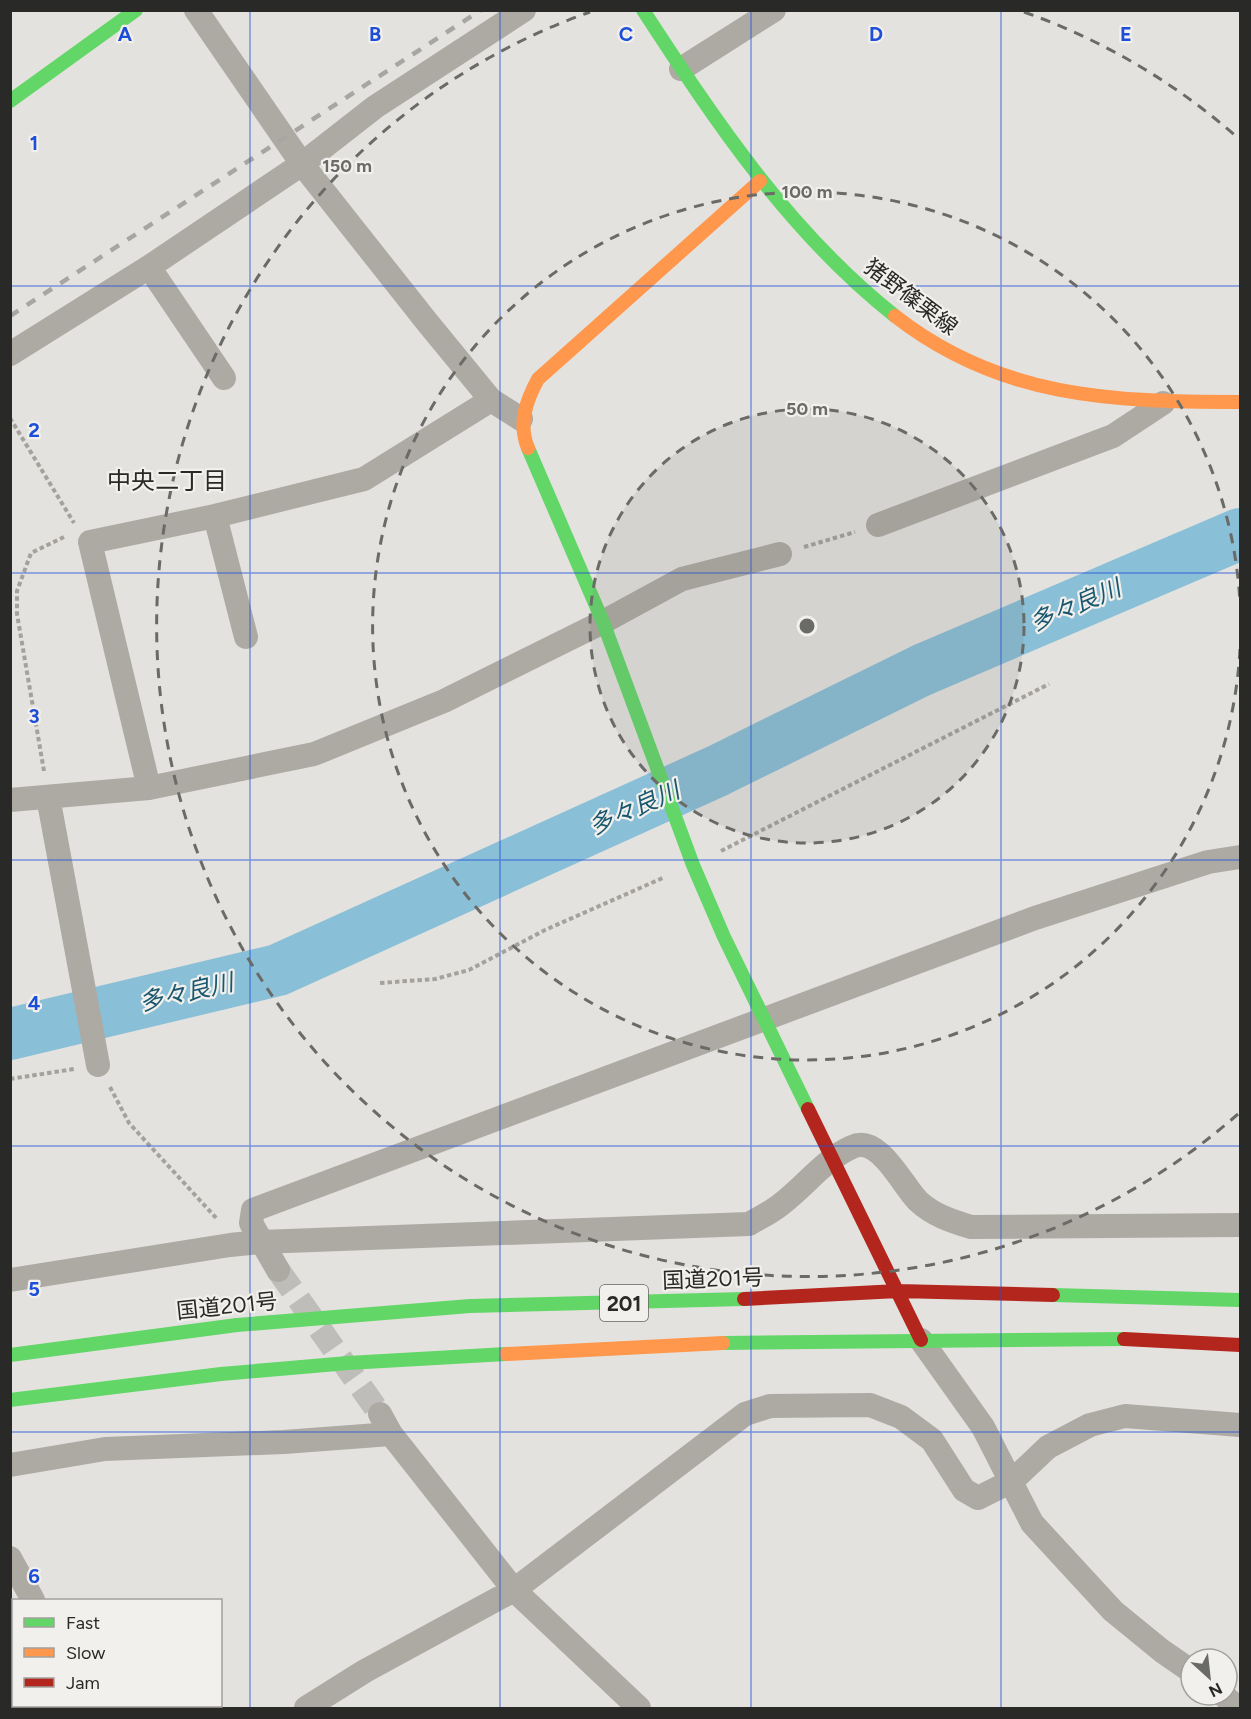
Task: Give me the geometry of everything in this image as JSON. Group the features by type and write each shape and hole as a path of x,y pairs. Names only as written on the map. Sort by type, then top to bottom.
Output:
{"main road":[{"path":"10,101 136,10"},
{"name":"猪野篠栗線","path":"643,10 681,69 760,181 813,244 878,304 963,361 1013,379 1064,392 1163,403 1240,402"},
{"path":"760,181 538,379 527,397 521,419 526,443 603,622 693,865 723,937 921,1340"},
{"name":"国道201号","path":"10,1355 237,1325 470,1306 684,1302 898,1291 1240,1300"},
{"name":"201","path":"10,1400 221,1374 481,1354 690,1344 1097,1337 1240,1345"}],"street":[{"path":"196,10 302,164 491,400 521,419"},
{"path":"10,354 149,267 302,164 375,107 524,10"},
{"path":"681,69 774,10"},
{"path":"149,267 224,378"},
{"path":"149,788 84,536 215,516 364,479 491,400"},
{"path":"878,525 1113,436 1163,403"},
{"path":"215,516 246,637"},
{"path":"10,800 149,788 314,754 444,700 603,622 682,579 780,554"},
{"path":"48,797 98,1065"},
{"path":"278,1270 251,1223 253,1210 1035,918 1208,862 1240,857"},
{"path":"10,1280 260,1242 749,1224 774,1210 832,1160 853,1146 865,1144 881,1154 918,1200 940,1217 971,1227 1240,1225"},
{"path":"921,1340 983,1427 1032,1522 1113,1611 1179,1662"},
{"path":"306,1708 365,1671 514,1590 745,1414 770,1406 870,1405 901,1417 932,1440 964,1491 978,1498 1012,1481 1048,1447 1090,1425 1125,1416 1240,1425"},
{"path":"10,1465 105,1449 284,1442 385,1424 514,1590 639,1708"},
{"path":"10,1558 32,1599"}],"path":[{"path":"10,418 84,536 31,553 17,591 17,614 48,797"},
{"path":"780,554 878,525"},
{"path":"380,983 435,979 469,970 545,930 693,865 1049,684"},
{"path":"10,1080 98,1065 129,1123 217,1218 230,1245"}],"waterway":[{"name":"多々良川","path":"10,1034 278,970 717,771 922,670 1240,534"}],"tunnel":[{"path":"278,1270 380,1414"}],"railway":[{"path":"10,316 481,10"}],"traffic: fast":[{"path":"10,101 136,10"},
{"path":"643,10 727,134 788,212 821,249 895,316"},
{"path":"528,448 603,622 693,865 724,937 808,1109"},
{"path":"1053,1295 1240,1300"},
{"path":"10,1355 237,1325 470,1306 744,1299"},
{"path":"723,1343 1124,1339"},
{"path":"10,1400 221,1374 348,1363 506,1354"}],"traffic: slow":[{"path":"528,448 524,430 525,413 538,379 760,181"},
{"path":"895,316 935,343 975,364 1017,379 1059,390 1147,400 1240,402"},
{"path":"506,1354 723,1343"}],"traffic: jam":[{"path":"808,1109 921,1340"},
{"path":"744,1299 898,1291 1053,1295"},
{"path":"1124,1339 1240,1345"}],"district":[{"name":"中央二丁目","path":"167,480"}]}
